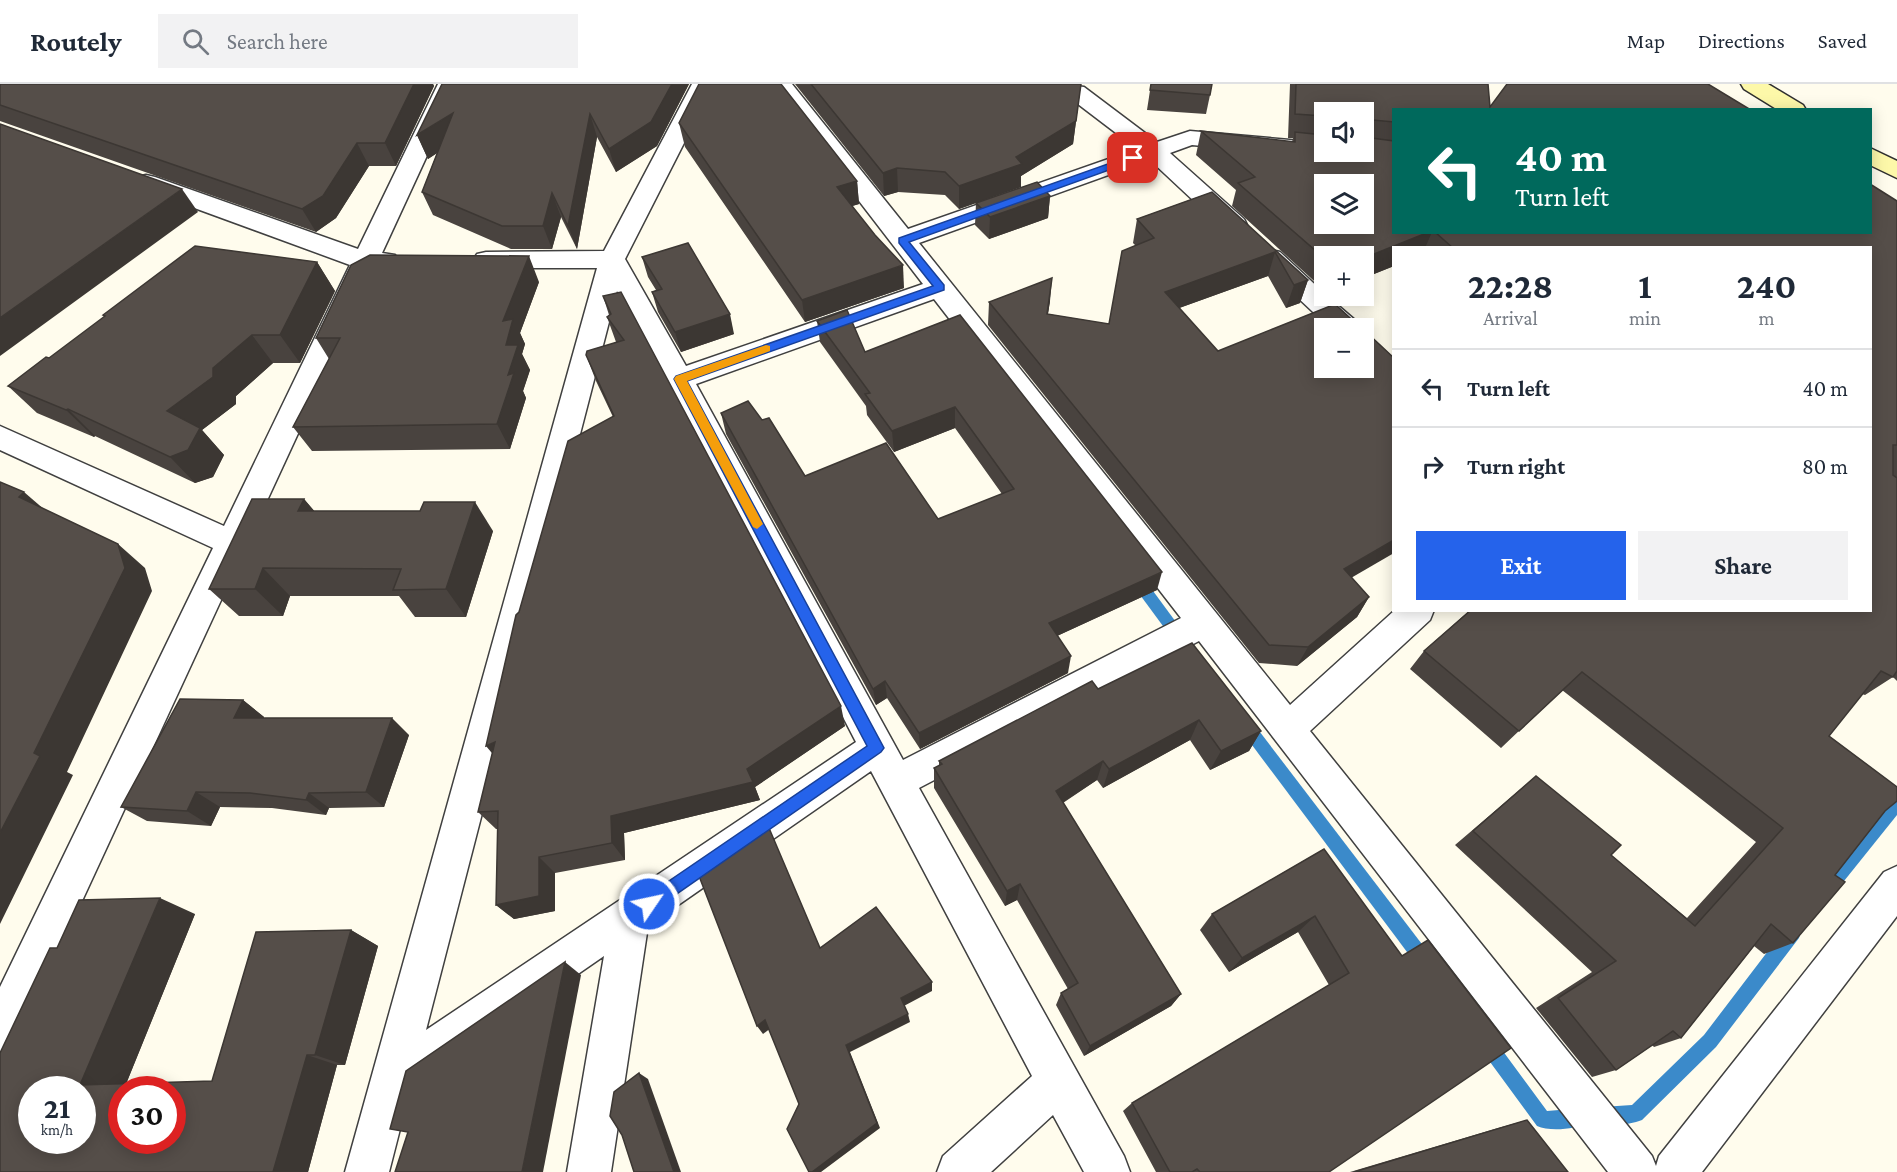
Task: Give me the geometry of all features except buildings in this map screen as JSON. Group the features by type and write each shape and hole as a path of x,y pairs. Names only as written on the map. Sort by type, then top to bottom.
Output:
{"main road":[{"path":"1752,84 1792,108"},
{"path":"1872,156 1897,171"}],"street":[{"path":"0,1031 449,84"},
{"path":"367,1172 612,260 703,84"},
{"path":"780,84 1636,1172"},
{"path":"971,84 1077,88 1154,151 1335,318"},
{"path":"903,240 1190,138 1314,149"},
{"path":"122,173 365,261 412,261"},
{"path":"459,261 612,260"},
{"path":"612,260 680,379 876,748 1108,1172"},
{"path":"680,379 940,287"},
{"path":"0,437 231,543"},
{"path":"1288,729 1416,612"},
{"path":"895,782 1203,623"},
{"path":"393,1077 876,748"},
{"path":"1675,1172 1897,885"},
{"path":"589,1172 630,917"},
{"path":"959,1172 1058,1082"}],"waterway":[{"path":"1137,580 1179,637"},
{"path":"1245,724 1425,962"},
{"path":"1826,891 1897,803"},
{"path":"1602,1116 1636,1114 1710,1041 1793,932"},
{"path":"1488,1045 1543,1120 1583,1117"}],"slow traffic":[{"path":"757,524 680,379 766,349"}],"route":[{"path":"649,904 876,748 680,379 940,287 903,240 1133,158"}]}
